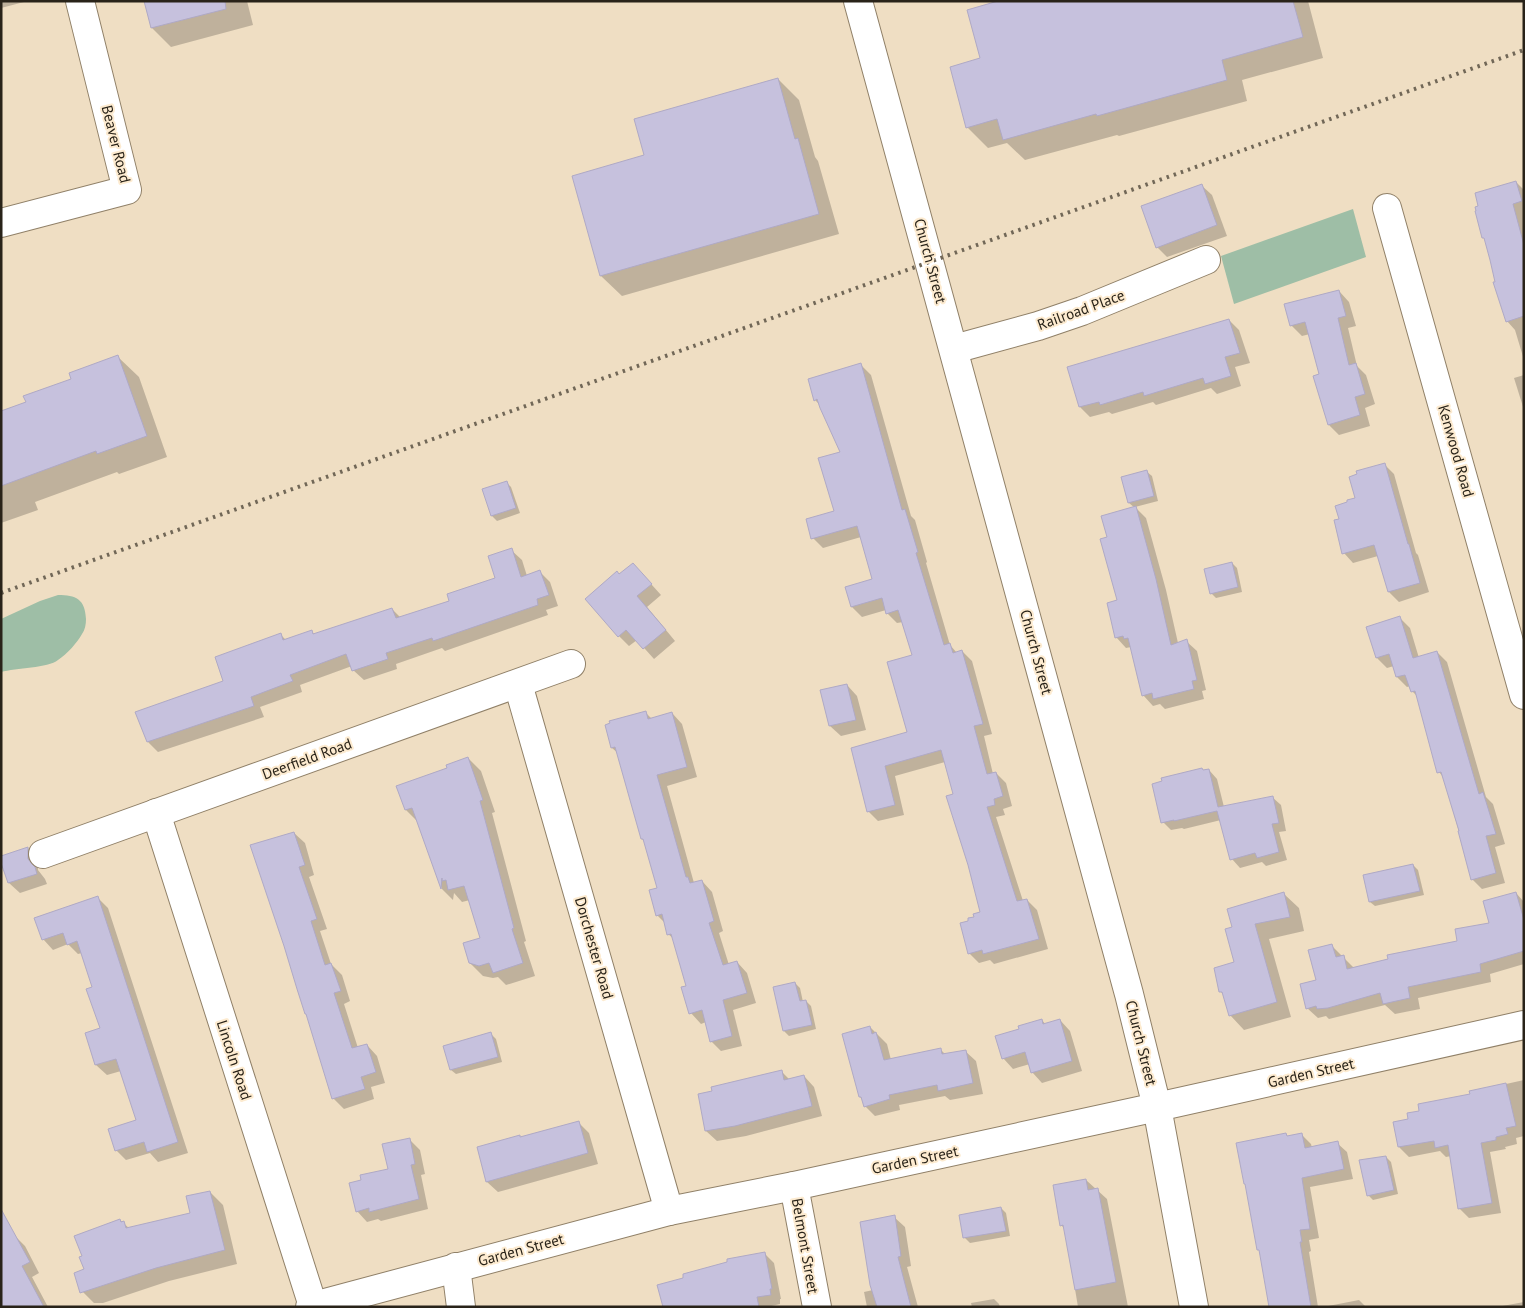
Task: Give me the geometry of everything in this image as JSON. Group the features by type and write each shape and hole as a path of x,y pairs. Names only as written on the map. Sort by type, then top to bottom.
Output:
{"street":[{"name":"Beaver Road","path":"1,223 127,190 80,1"},
{"name":"Church Street","path":"858,1 1129,994 1157,1107 1194,1307"},
{"name":"Kenwood Road","path":"1387,208 1524,695"},
{"name":"Railroad Place","path":"954,349 1064,317 1206,260"},
{"name":"Deerfield Road","path":"43,854 571,664"},
{"name":"Dorchester Road","path":"518,684 669,1212"},
{"name":"Lincoln Road","path":"156,813 311,1306"},
{"name":"Garden Street","path":"311,1306 669,1212 1157,1107 1524,1025"},
{"name":"Belmont Street","path":"794,1186 817,1307"},
{"path":"456,1267 461,1307"}],"green space":[{"path":"1353,209 1366,257 1234,304 1221,256"},
{"path":"58,595 75,597 84,607 86,625 72,648 53,663 1,672 1,619"}],"building":[{"path":"144,1 225,1 226,9 151,28"},
{"path":"998,1 1293,1 1303,37 1222,60 1227,80 1003,140 997,119 966,128 950,67 980,58 967,10"},
{"path":"778,78 795,139 798,138 819,214 600,276 572,176 644,155 634,119"},
{"path":"1516,181 1522,201 1513,204 1524,245 1524,316 1506,322 1493,282 1495,282 1490,260 1475,211 1475,207 1478,206 1475,193"},
{"path":"1202,184 1217,225 1156,248 1141,206"},
{"path":"1339,290 1346,316 1338,318 1349,365 1356,363 1365,394 1355,397 1360,415 1328,425 1313,376 1319,374 1305,322 1290,326 1284,304"},
{"path":"1229,319 1240,353 1225,357 1231,376 1205,384 1203,378 1144,396 1143,392 1100,405 1099,402 1079,407 1067,367"},
{"path":"118,355 147,436 97,454 96,451 1,486 1,411 26,402 23,396 71,379 69,373"},
{"path":"861,363 902,510 905,509 918,552 916,553 944,645 950,643 953,653 962,650 983,724 974,726 987,774 996,772 1003,796 994,799 995,805 987,807 1017,901 1027,899 1039,939 983,954 982,950 968,954 960,923 968,921 968,918 974,917 973,914 980,912 968,865 946,796 953,794 941,750 885,766 895,805 867,812 851,748 907,732 887,662 912,655 898,610 886,614 882,598 851,607 845,587 872,579 857,526 811,539 806,519 834,511 818,458 840,452 817,399 814,401 808,379"},
{"path":"1385,463 1420,583 1388,592 1374,545 1342,554 1334,520 1339,519 1335,506 1355,498 1349,477 1357,474 1356,471"},
{"path":"1147,470 1154,496 1128,503 1121,477"},
{"path":"507,481 516,508 491,516 482,489"},
{"path":"1136,506 1156,579 1171,645 1187,639 1197,680 1192,681 1194,689 1153,699 1152,693 1142,696 1128,638 1124,639 1123,636 1115,638 1107,603 1117,600 1100,539 1107,537 1101,516"},
{"path":"512,548 521,577 540,570 549,595 537,599 538,605 433,641 432,638 386,653 388,659 352,671 346,654 290,675 293,681 251,697 254,706 147,742 135,712 223,681 215,657 281,633 283,640 312,630 313,634 392,608 396,618 449,601 447,594 495,578 488,556"},
{"path":"1232,562 1238,587 1210,594 1204,569"},
{"path":"633,563 652,584 637,596 666,630 643,649 626,630 618,637 585,599 617,571 619,574"},
{"path":"1400,616 1413,658 1437,651 1479,794 1483,792 1496,834 1486,836 1496,873 1471,880 1459,831 1441,772 1437,773 1415,691 1411,692 1405,675 1396,677 1389,654 1376,658 1366,627"},
{"path":"847,684 856,720 829,726 820,690"},
{"path":"646,711 648,719 672,712 687,767 657,775 686,877 688,877 690,883 702,880 714,921 709,923 723,965 737,961 747,993 723,1000 732,1036 710,1042 702,1010 689,1014 681,987 686,986 671,934 667,935 662,914 656,916 649,890 657,888 615,747 611,748 605,725 610,723 609,721"},
{"path":"468,757 483,800 480,801 514,928 512,929 523,963 493,973 489,963 479,966 469,963 463,943 480,938 464,886 448,890 446,880 442,881 442,878 441,889 412,808 405,810 396,786 447,768 446,765"},
{"path":"1202,768 1203,770 1209,769 1218,807 1273,796 1279,823 1272,824 1279,852 1257,858 1255,853 1230,860 1217,811 1161,823 1152,784 1162,781 1161,778"},
{"path":"294,832 305,865 299,867 317,919 311,921 325,965 331,963 341,991 334,993 352,1048 367,1044 376,1072 361,1077 365,1089 332,1099 250,845"},
{"path":"28,847 28,859 35,867 37,874 8,883 1,863 1,856"},
{"path":"1413,864 1420,891 1369,902 1363,875"},
{"path":"1284,892 1290,917 1255,924 1277,1002 1229,1016 1222,992 1219,992 1214,968 1234,962 1225,929 1232,927 1227,909"},
{"path":"1516,892 1524,920 1524,951 1480,964 1481,972 1408,987 1410,998 1383,1004 1380,993 1328,1008 1317,1009 1316,1006 1306,1009 1300,984 1316,980 1308,950 1332,944 1336,957 1344,955 1347,969 1388,959 1387,955 1457,941 1455,929 1489,923 1483,901"},
{"path":"98,896 178,1142 147,1152 144,1142 115,1151 108,1129 136,1120 116,1059 95,1065 85,1033 100,1028 86,989 92,987 77,941 67,945 63,933 42,940 34,918"},
{"path":"795,982 800,1001 806,1000 812,1025 783,1031 773,987"},
{"path":"1042,1019 1043,1024 1060,1019 1072,1061 1031,1073 1025,1052 1002,1059 995,1036 1019,1029 1018,1026"},
{"path":"870,1026 872,1034 876,1032 884,1060 941,1048 942,1054 966,1050 973,1083 938,1091 937,1085 889,1095 890,1099 864,1107 861,1097 859,1097 842,1034"},
{"path":"491,1032 498,1057 450,1070 443,1046"},
{"path":"782,1070 784,1080 804,1075 812,1106 735,1126 705,1131 698,1094 712,1091 711,1087"},
{"path":"1506,1083 1516,1126 1506,1128 1508,1134 1496,1137 1496,1140 1481,1143 1492,1203 1458,1209 1448,1145 1435,1148 1434,1141 1398,1147 1393,1122 1408,1119 1407,1113 1419,1111 1418,1104 1470,1094 1469,1091"},
{"path":"579,1121 588,1153 486,1182 477,1147"},
{"path":"1286,1133 1287,1136 1302,1133 1305,1148 1338,1141 1344,1169 1302,1178 1310,1229 1300,1230 1302,1242 1300,1242 1311,1307 1269,1307 1236,1143"},
{"path":"410,1138 415,1164 411,1165 419,1199 369,1212 369,1208 356,1212 349,1183 361,1180 360,1175 388,1169 382,1144"},
{"path":"1386,1156 1394,1190 1367,1196 1359,1160"},
{"path":"1086,1179 1088,1190 1098,1188 1116,1282 1075,1290 1063,1225 1060,1226 1053,1185"},
{"path":"210,1191 225,1250 156,1268 80,1293 74,1273 84,1269 79,1257 82,1256 74,1236 120,1219 121,1222 124,1221 126,1228 190,1213 186,1196"},
{"path":"1001,1207 1006,1231 963,1238 959,1215"},
{"path":"1,1209 30,1262 22,1266 44,1307 1,1307"},
{"path":"895,1215 901,1256 898,1257 911,1307 877,1307 870,1285 860,1222"},
{"path":"765,1252 772,1289 770,1289 771,1295 757,1297 759,1307 663,1307 657,1285 683,1278 683,1274 727,1262 727,1259"}],"railway":[{"path":"1,593 1524,50"}]}
